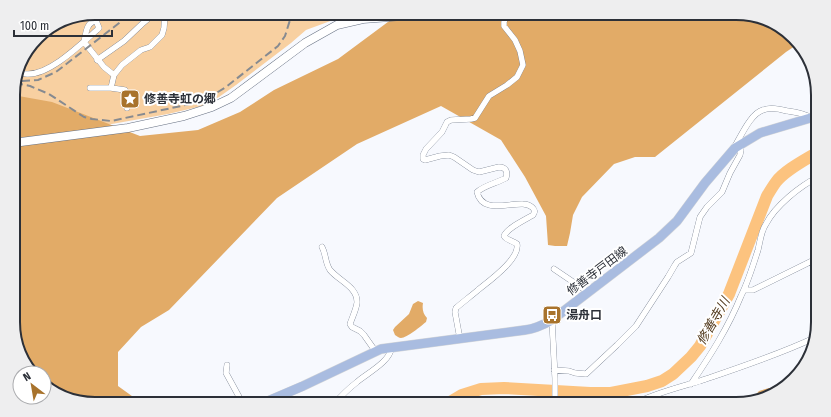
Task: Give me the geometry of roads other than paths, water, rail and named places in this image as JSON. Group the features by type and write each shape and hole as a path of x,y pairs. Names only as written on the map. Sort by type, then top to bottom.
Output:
{"main road":[{"name":"修善寺戸田線","path":"277,397 381,350 533,329 552,320 659,238 677,221 705,183 736,148 760,133 811,118"}],"street":[{"path":"97,60 124,41 147,20"},
{"path":"111,88 114,75 122,65 141,50 150,47 162,35 163,20"},
{"path":"20,143 128,128 184,116 212,107 237,94 304,43 337,25 359,20"},
{"path":"460,339 455,312 456,308 499,273 509,262 515,254 518,246 513,241 505,238 504,234 533,215 535,211 532,207 524,204 494,206 481,201 477,192 480,189 506,178 506,170 502,167 479,172 473,170 449,155 425,160 423,159 423,155 426,149 442,132 447,122 451,120 475,118 489,96 507,85 521,70 523,65 520,52 515,40 504,26 505,20"},
{"path":"23,73 37,73 66,58 84,42 97,60 114,75"},
{"path":"90,88 125,90 127,94 126,108"},
{"path":"554,370 569,370 575,373 586,374 617,346 636,326 668,277 674,265 691,253 700,217 707,207 722,192 740,155 741,150 736,148 740,136 754,115 762,110 770,108 811,116"},
{"path":"691,384 720,340 744,290 765,225 772,214 796,191 811,180"},
{"path":"322,247 325,261 330,269 352,290 356,297 357,305 350,324 351,326 362,332 376,352"},
{"path":"744,290 753,290 811,262"},
{"path":"554,269 588,292"},
{"path":"552,320 555,397"},
{"path":"649,397 762,359 809,340"},
{"path":"341,397 356,383 373,371 388,356 391,352 391,348"},
{"path":"227,364 226,373 239,397"}],"waterway":[{"name":"修善寺川","path":"459,397 481,389 504,388 611,393 647,386 662,381 673,374 700,346 729,294 767,196 776,182 785,173 811,156"}],"railway":[{"path":"22,81 38,80 56,72 123,20"},
{"path":"21,84 30,86 49,94 84,117 92,119 111,121 195,103 226,87 278,46 285,36 290,20"}],"place":[{"name":"修善寺虹の郷","path":"130,99"},
{"name":"湯舟口","path":"552,315"}]}
